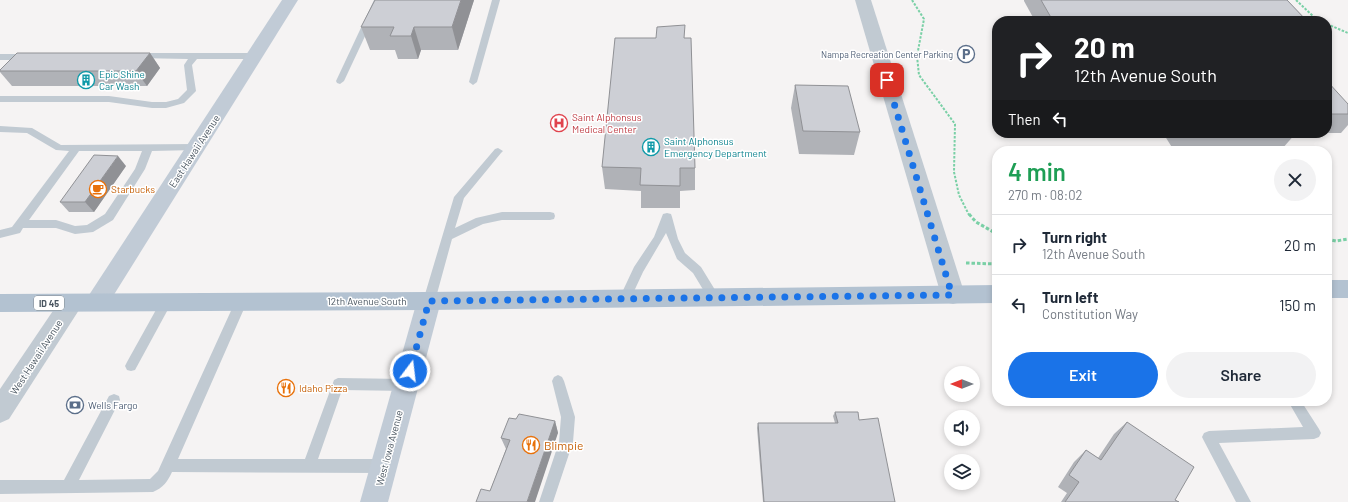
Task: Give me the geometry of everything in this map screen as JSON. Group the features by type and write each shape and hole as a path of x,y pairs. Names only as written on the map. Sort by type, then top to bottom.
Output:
{"main road":[{"path":"1332,289 1348,289"},
{"name":"12th Avenue South","path":"0,303 429,301 992,294"}],"street":[{"name":"East Hawaii Avenue","path":"97,302 290,0"},
{"path":"863,0 952,295"},
{"name":"West Iowa Avenue","path":"374,502 429,301"},
{"name":"West Hawaii Avenue","path":"0,411 71,303"}],"lane":[{"path":"340,81 378,0"},
{"path":"473,82 496,0"},
{"path":"133,56 254,56"},
{"path":"0,99 109,99 166,106 181,101 192,91 188,65 194,56"},
{"path":"0,57 39,57"},
{"path":"0,129 29,130 59,148 196,146"},
{"path":"20,224 56,224 74,230 89,229 109,217 140,169 148,147"},
{"path":"0,234 16,230 78,148"},
{"path":"429,301 459,197 498,151"},
{"path":"447,237 480,221 502,216 550,216"},
{"path":"625,298 638,270 660,238 667,217 672,239 681,256 697,270 714,298"},
{"path":"131,366 166,302"},
{"path":"0,487 153,485 163,476 242,302"},
{"path":"546,502 566,442 568,417 558,381"},
{"path":"309,466 338,384 406,385"},
{"path":"68,487 114,400"},
{"path":"1244,502 1209,437 1314,433 1297,406"},
{"path":"168,465 384,466"}],"path":[{"path":"912,0 924,19 917,56 919,75 955,124 952,160 956,191 972,218 992,231"},
{"path":"1296,0 1313,16"},
{"path":"1332,26 1348,33"},
{"path":"1332,241 1348,239"},
{"path":"943,263 992,264"}],"building":[{"path":"375,0 461,0 452,27 414,27 411,36 390,36 394,27 361,27"},
{"path":"1041,0 1287,0 1302,16 1050,16"},
{"name":"Saint Alphonsus Emergency Department","path":"685,25 684,38 691,38 695,168 680,168 680,186 640,185 641,168 602,167 615,38 656,38 657,27"},
{"path":"17,53 150,53 136,71 0,71"},
{"path":"795,85 848,86 860,132 803,131"},
{"path":"1332,86 1348,104 1348,114 1332,114"},
{"path":"94,155 118,156 85,202 60,202"},
{"path":"835,412 858,412 859,420 878,418 895,502 764,502 758,423 838,423"},
{"path":"519,414 555,421 527,502 476,502 481,489 490,491 510,440 501,438 509,418 516,419"},
{"path":"1127,422 1194,467 1175,500 1179,502 1065,502 1079,482 1069,475 1086,450 1101,460"}],"place":[{"name":"Nampa Recreation Center Parking","path":"966,54"},
{"name":"Epic Shine Car Wash","path":"86,80"},
{"name":"Saint Alphonsus Medical Center","path":"559,123"},
{"name":"Saint Alphonsus Emergency Department","path":"651,147"},
{"name":"Starbucks","path":"98,189"},
{"name":"Idaho Pizza","path":"286,388"},
{"name":"Wells Fargo","path":"75,405"},
{"name":"Blimpie","path":"531,445"}],"route":[{"path":"410,371 429,301 952,295 887,80"}]}
